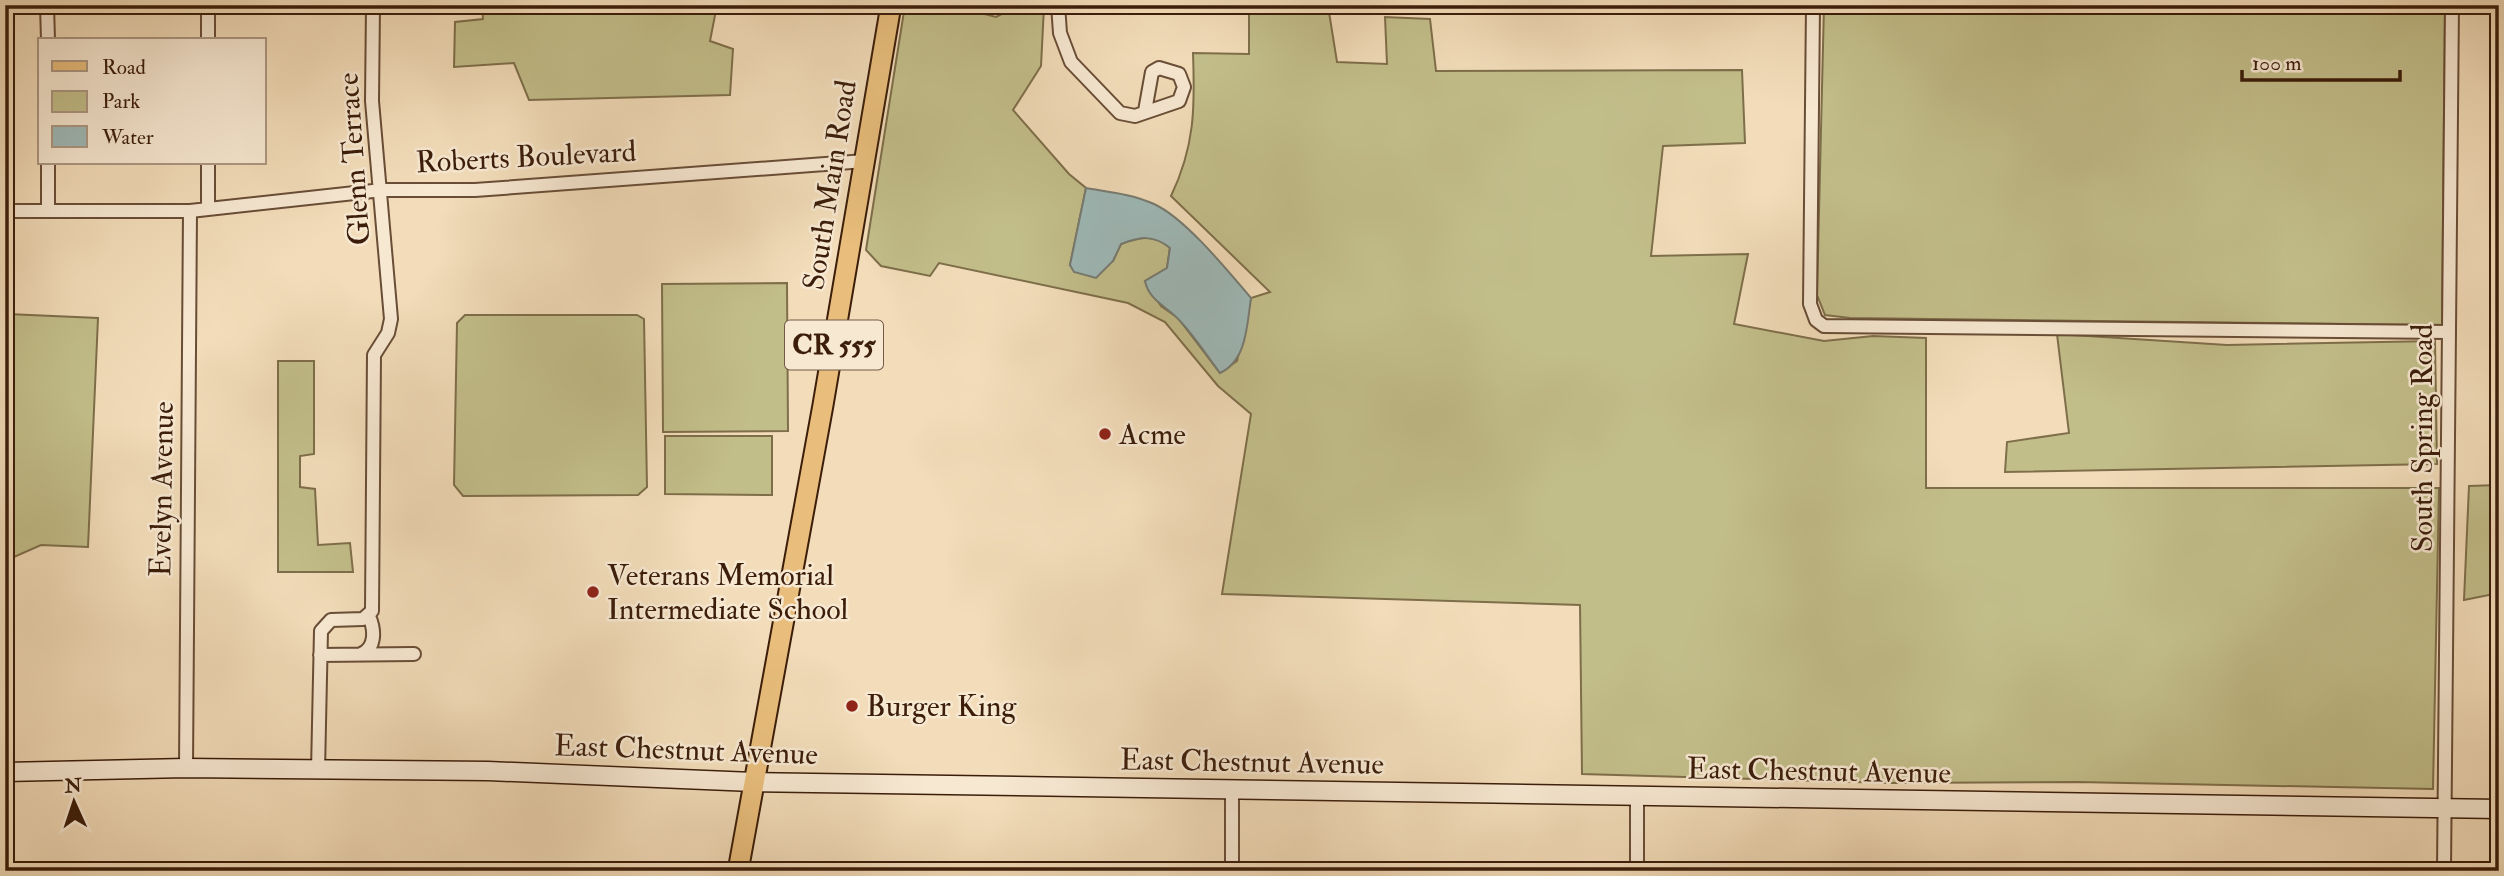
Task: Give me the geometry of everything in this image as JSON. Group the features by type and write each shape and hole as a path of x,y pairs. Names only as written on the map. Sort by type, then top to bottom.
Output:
{"main road":[{"name":"South Main Road","path":"738,871 891,5"}],"street":[{"path":"47,5 48,38"},
{"path":"208,5 208,38"},
{"name":"Glenn Terrace","path":"359,655 368,651 372,643 369,616 373,593 374,355 388,333 391,309 372,101 373,5"},
{"path":"1058,5 1060,33 1072,62 1120,113 1135,117 1145,111"},
{"path":"1777,5 1813,6 1811,304 1816,320 1824,326 2449,332"},
{"name":"South Spring Road","path":"2444,871 2452,5"},
{"name":"Roberts Boulevard","path":"5,211 190,211 382,190 475,190 865,161"},
{"path":"48,164 48,209"},
{"path":"208,164 208,207"},
{"name":"Evelyn Avenue","path":"186,768 190,211"},
{"path":"318,771 321,631 326,623 369,616"},
{"path":"320,655 414,654"},
{"name":"East Chestnut Avenue","path":"5,772 186,768 488,771 754,782 2499,809"},
{"path":"1232,789 1232,871"},
{"path":"1637,796 1637,871"}],"green space":[{"path":"482,5 717,5 710,41 733,49 730,95 529,100 514,63 454,67 455,22 483,19"},
{"path":"905,5 949,5 996,17 1020,5 1044,7 1041,66 1013,110 1069,174 1086,188 1070,265 1113,261 1121,244 1140,238 1152,238 1170,247 1167,268 1145,281 1161,306 1178,318 1220,373 1237,361 1251,298 1270,292 1171,196 1185,160 1192,126 1193,53 1249,54 1249,10 1329,12 1337,62 1387,64 1385,17 1430,19 1436,71 1742,70 1745,143 1663,146 1651,256 1748,254 1734,324 1824,341 1873,336 1926,338 1926,488 2439,488 2433,789 2077,782 1889,783 1582,774 1580,605 1222,594 1251,414 1218,386 1165,322 1128,303 939,263 930,276 881,266 866,250"},
{"path":"1824,5 2445,5 2442,325 1850,318 1825,315 1817,295"},
{"path":"787,283 788,431 663,432 662,284"},
{"path":"7,314 98,318 88,547 41,545 5,561"},
{"path":"465,315 637,315 644,319 647,487 638,495 463,496 454,485 457,323"},
{"path":"2057,334 2227,345 2435,341 2437,464 2005,472 2007,442 2069,433"},
{"path":"278,361 314,361 314,454 300,456 300,487 315,489 318,545 350,543 353,572 278,572"},
{"path":"665,436 772,436 772,495 665,494"},
{"path":"2499,485 2499,593 2464,600 2469,486"}],"water":[{"path":"1086,188 1137,198 1166,211 1206,246 1251,298 1241,351 1229,367 1220,373 1185,327 1150,294 1145,281 1167,268 1170,248 1158,240 1140,238 1121,244 1113,261 1096,278 1074,272 1070,265"}],"place":[{"name":"Acme","path":"1105,434"},
{"name":"Veterans Memorial Intermediate School","path":"593,592"},
{"name":"Burger King","path":"852,706"}]}
